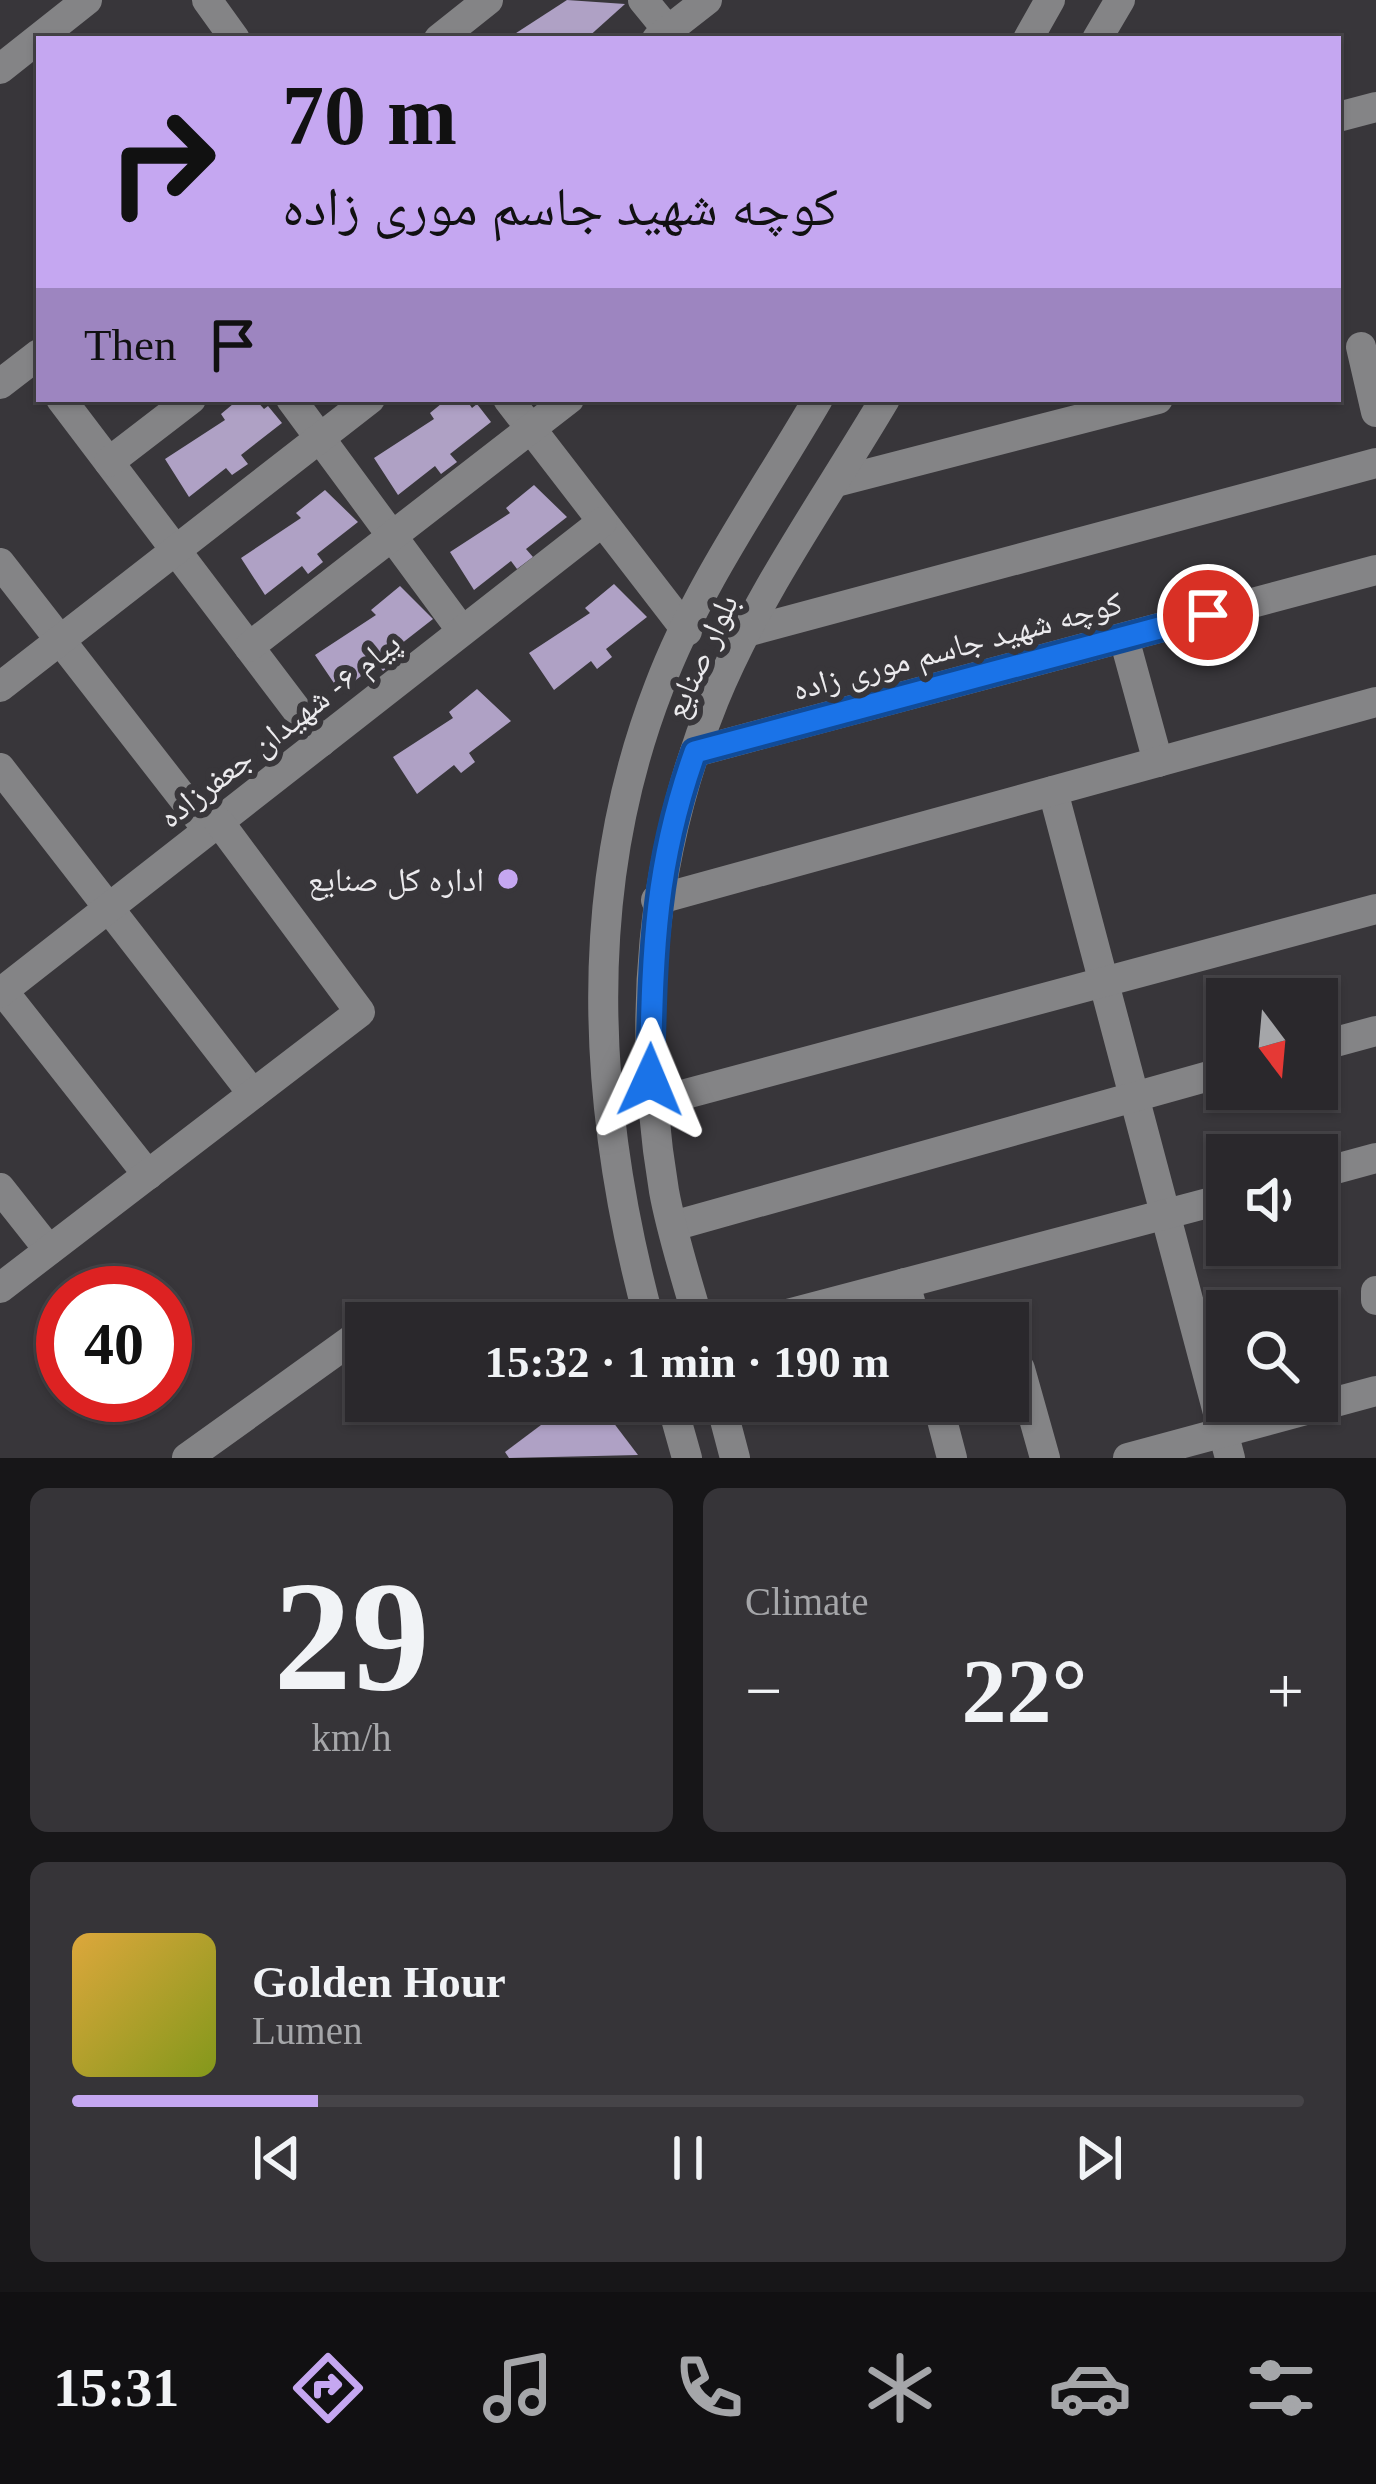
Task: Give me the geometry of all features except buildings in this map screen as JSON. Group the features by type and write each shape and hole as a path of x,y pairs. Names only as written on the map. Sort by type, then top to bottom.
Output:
{"street":[{"path":"42,36 87,0"},
{"path":"207,0 233,36"},
{"path":"449,36 488,0"},
{"path":"643,0 666,36 707,0"},
{"path":"1030,36 1050,0"},
{"path":"1099,36 1120,0"},
{"path":"0,69 36,40"},
{"path":"1341,116 1376,107"},
{"path":"1358,348 1376,412"},
{"path":"0,384 36,362"},
{"path":"63,402 321,742"},
{"path":"109,462 186,402"},
{"path":"293,402 462,631"},
{"path":"0,687 366,402"},
{"path":"510,402 686,631"},
{"path":"249,647 565,402"},
{"name":"بلوار صنایع","path":"644,1302 620,1214 605,1058 602,922 617,813 659,684 816,402"},
{"name":"بلوار صنایع","path":"693,1302 673,1226 652,1103 650,1056 656,900 674,809 716,696 883,402"},
{"path":"836,482 1147,402"},
{"path":"750,631 1376,463"},
{"name":"پیام ۶- شهیدان جعفرزاده","path":"2,992 602,522"},
{"path":"0,563 360,1012 0,1288"},
{"name":"کوچه شهید جاسم موری زاده","path":"695,752 1376,571"},
{"path":"1124,638 1158,762"},
{"path":"656,900 1376,702"},
{"path":"0,768 253,1094"},
{"path":"1053,790 1226,1446"},
{"path":"652,1103 1376,909"},
{"path":"2,992 148,1175"},
{"path":"1338,1041 1376,1031"},
{"path":"605,1058 650,1056"},
{"path":"673,1226 1206,1077"},
{"path":"1338,1169 1376,1159"},
{"path":"0,1188 49,1250"},
{"path":"833,1302 1206,1203"},
{"path":"905,1283 910,1302"},
{"path":"1376,1291 1376,1300"},
{"path":"187,1458 345,1345"},
{"path":"1128,1458 1226,1446 1376,1391"},
{"path":"1029,1401 1045,1458"},
{"path":"677,1422 687,1458"},
{"path":"726,1422 735,1458"},
{"path":"943,1422 952,1458"}],"place":[{"name":"اداره کل صنایع","path":"508,879"}],"route":[{"path":"650,1080 654,911 674,809 695,752 1208,615"}]}
